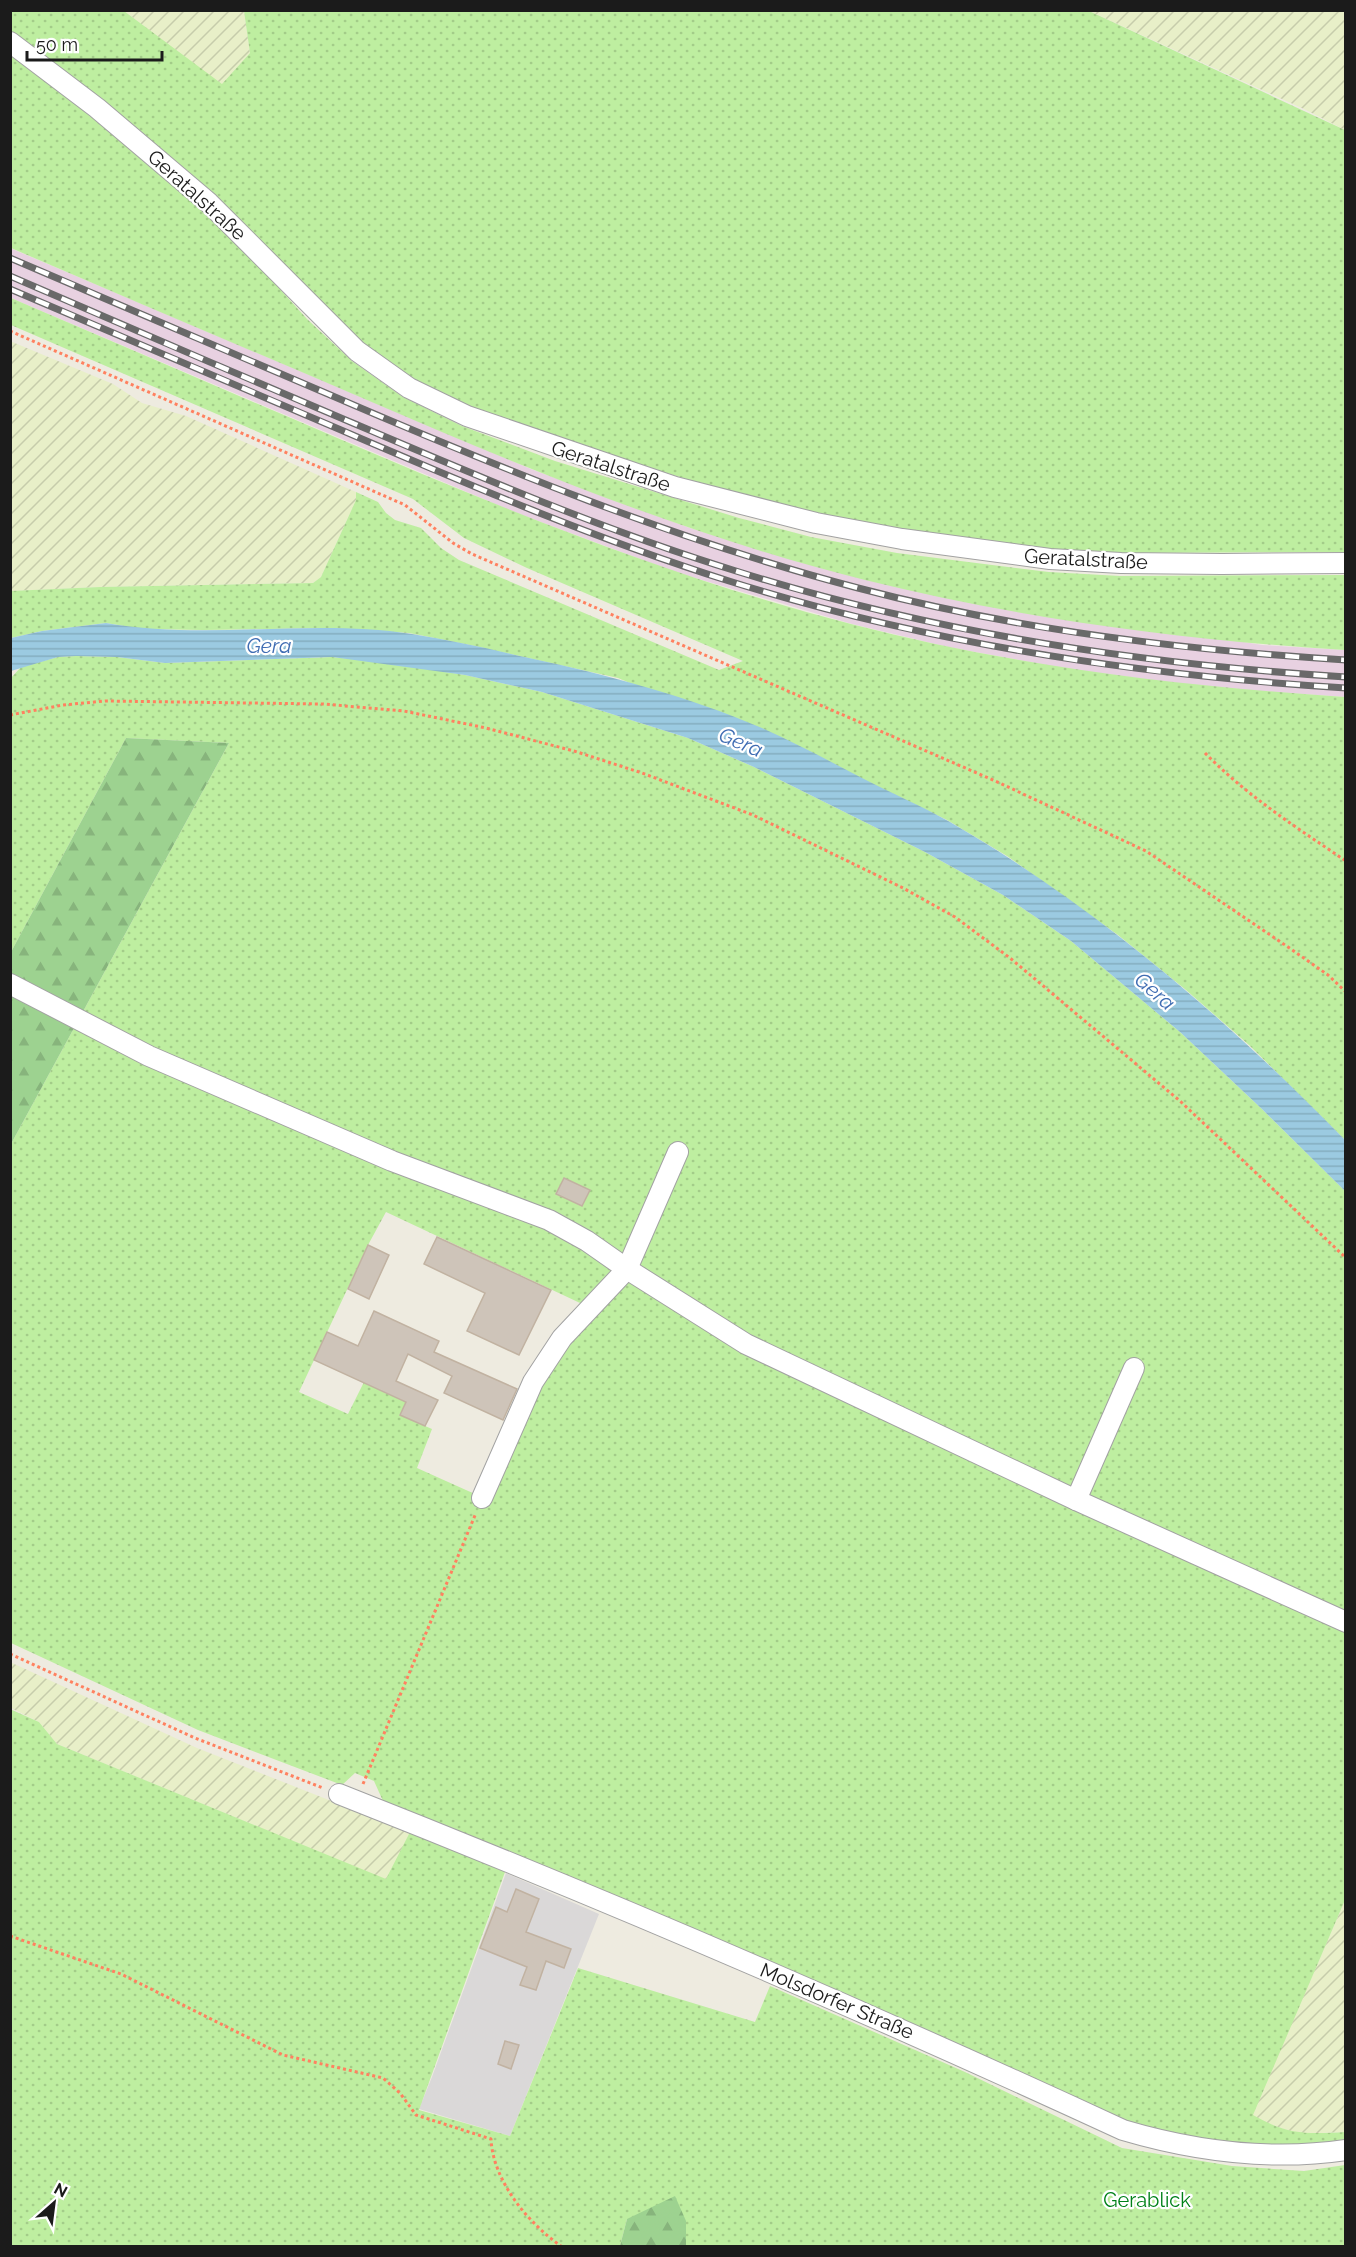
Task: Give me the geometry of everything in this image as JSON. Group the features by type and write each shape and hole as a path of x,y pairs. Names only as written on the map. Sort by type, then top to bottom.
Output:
{"street":[{"name":"Geratalstraße","path":"10,42 97,108 209,203 357,351 409,388 467,416 675,487 816,523 902,539 1050,560 1222,564 1346,563"},
{"path":"10,984 159,1061 392,1161 549,1220 587,1241 746,1344 1076,1500 1346,1622"},
{"path":"482,1498 532,1382 562,1338 627,1269 678,1152"},
{"path":"1076,1500 1134,1368"},
{"name":"Molsdorfer Straße","path":"339,1794 602,1901 904,2029 1123,2130 1153,2139 1229,2152 1274,2155 1323,2154 1346,2150"}],"path":[{"path":"10,331 405,505 453,543 472,554 941,757 1146,851 1288,946 1328,975 1346,992"},
{"path":"10,715 63,705 105,701 323,704 404,711 486,728 574,751 642,773 753,815 903,888 955,918 1010,958 1180,1101 1346,1258"},
{"path":"1205,753 1220,769 1269,808 1346,861"},
{"path":"365,1778 482,1498"},
{"path":"10,1654 195,1738 339,1794"},
{"path":"10,1936 122,1974 283,2055 383,2078 400,2093 416,2115 491,2139 492,2157 500,2176 515,2200 561,2247"}],"shaded area":[{"path":"10,248 531,469 690,528 863,579 1262,645 1345,650 1345,697 1166,682 1063,668 948,647 852,624 675,572 514,512 11,298"},
{"path":"506,1873 599,1914 510,2136 419,2109"}],"green space":[{"path":"10,11 124,11 222,84 250,53 244,11 1089,11 1345,130 1345,552 1119,553 1051,550 903,530 748,498 563,441 471,408 413,380 363,344 102,101 11,31"},
{"path":"124,11 244,11 250,53 222,85"},
{"path":"1089,11 1345,11 1345,130 1306,110"},
{"path":"10,53 91,115 192,200 241,246 307,319 352,361 403,397 462,426 555,461 739,518 811,537 897,553 1049,572 1120,576 1345,575 1345,650 1164,634 1044,617 865,580 737,544 550,476 11,248"},
{"path":"11,298 525,516 654,564 785,606 912,639 1035,663 1221,687 1345,697 1345,1140 1249,1045 1186,990 1118,935 1007,856 947,820 889,792 618,678 409,633 327,628 142,629 106,623 42,631 11,638 10,591 313,583 321,577 356,500 356,492 378,502 395,520 421,528 441,548 459,560 719,670 743,661 527,568 464,538 413,499 11,325"},
{"path":"10,341 113,384 142,403 186,416 356,492 356,500 321,577 313,583 11,591"},
{"path":"58,657 117,657 165,663 332,657 390,663 465,675 542,692 688,738 754,767 925,852 1003,895 1071,941 1180,1032 1345,1191 1345,1900 1253,2115 1287,2130 1319,2133 1345,2132 1345,2144 1290,2146 1230,2142 1186,2136 1126,2122 907,2021 383,1801 374,1781 355,1773 342,1785 198,1730 11,1643 11,1144 229,743 126,738 11,952 10,679 21,667","holes":["386,1212 595,1310 538,1383 486,1499 417,1468 432,1429 400,1415 406,1402 364,1382 348,1414 299,1392 368,1245"]},
{"path":"126,738 229,743 11,1144 11,952"},
{"path":"10,1662 197,1748 410,1832 387,1880 57,1744 39,1722 11,1708"},
{"name":"Gerablick","path":"10,1709 39,1722 57,1744 386,1879 410,1832 505,1872 419,2110 510,2136 578,1968 755,2022 770,1986 965,2072 1122,2148 1232,2166 1304,2171 1345,2165 1345,2246 686,2246 686,2221 627,2219 620,2246 11,2246"},
{"path":"1345,1900 1345,2132 1299,2134 1266,2123 1252,2115"},
{"path":"675,2196 686,2221 686,2246 620,2246 627,2219"}],"water":[{"name":"Gera","path":"106,623 182,630 336,628 427,636 647,687 705,706 775,734 950,822 1057,891 1158,968 1254,1051 1345,1140 1345,1191 1180,1032 1071,941 1003,895 925,852 754,767 688,738 542,692 465,675 332,657 165,663 117,657 76,656 58,657 11,671 11,638 42,631"}],"building":[{"path":"564,1178 590,1190 582,1206 556,1194"},
{"path":"437,1237 551,1290 519,1355 467,1331 485,1293 424,1264"},
{"path":"368,1245 389,1255 369,1299 348,1289"},
{"path":"374,1311 439,1341 434,1352 517,1389 503,1420 444,1393 452,1376 408,1354 396,1381 438,1400 425,1426 400,1415 406,1402 314,1360 327,1332 358,1346"},
{"path":"516,1889 539,1899 526,1932 571,1949 564,1968 546,1961 536,1990 520,1985 527,1967 480,1948 496,1907 507,1912"},
{"path":"505,2041 519,2045 511,2069 498,2064"}],"railway":[{"path":"10,258 524,476 656,525 790,569 918,603 1039,627 1161,644 1346,660"},
{"path":"10,276 492,481 588,520 736,571 886,612 1037,642 1191,664 1346,677"},
{"path":"10,289 485,491 630,547 729,581 880,622 1034,653 1189,675 1346,688"}]}
